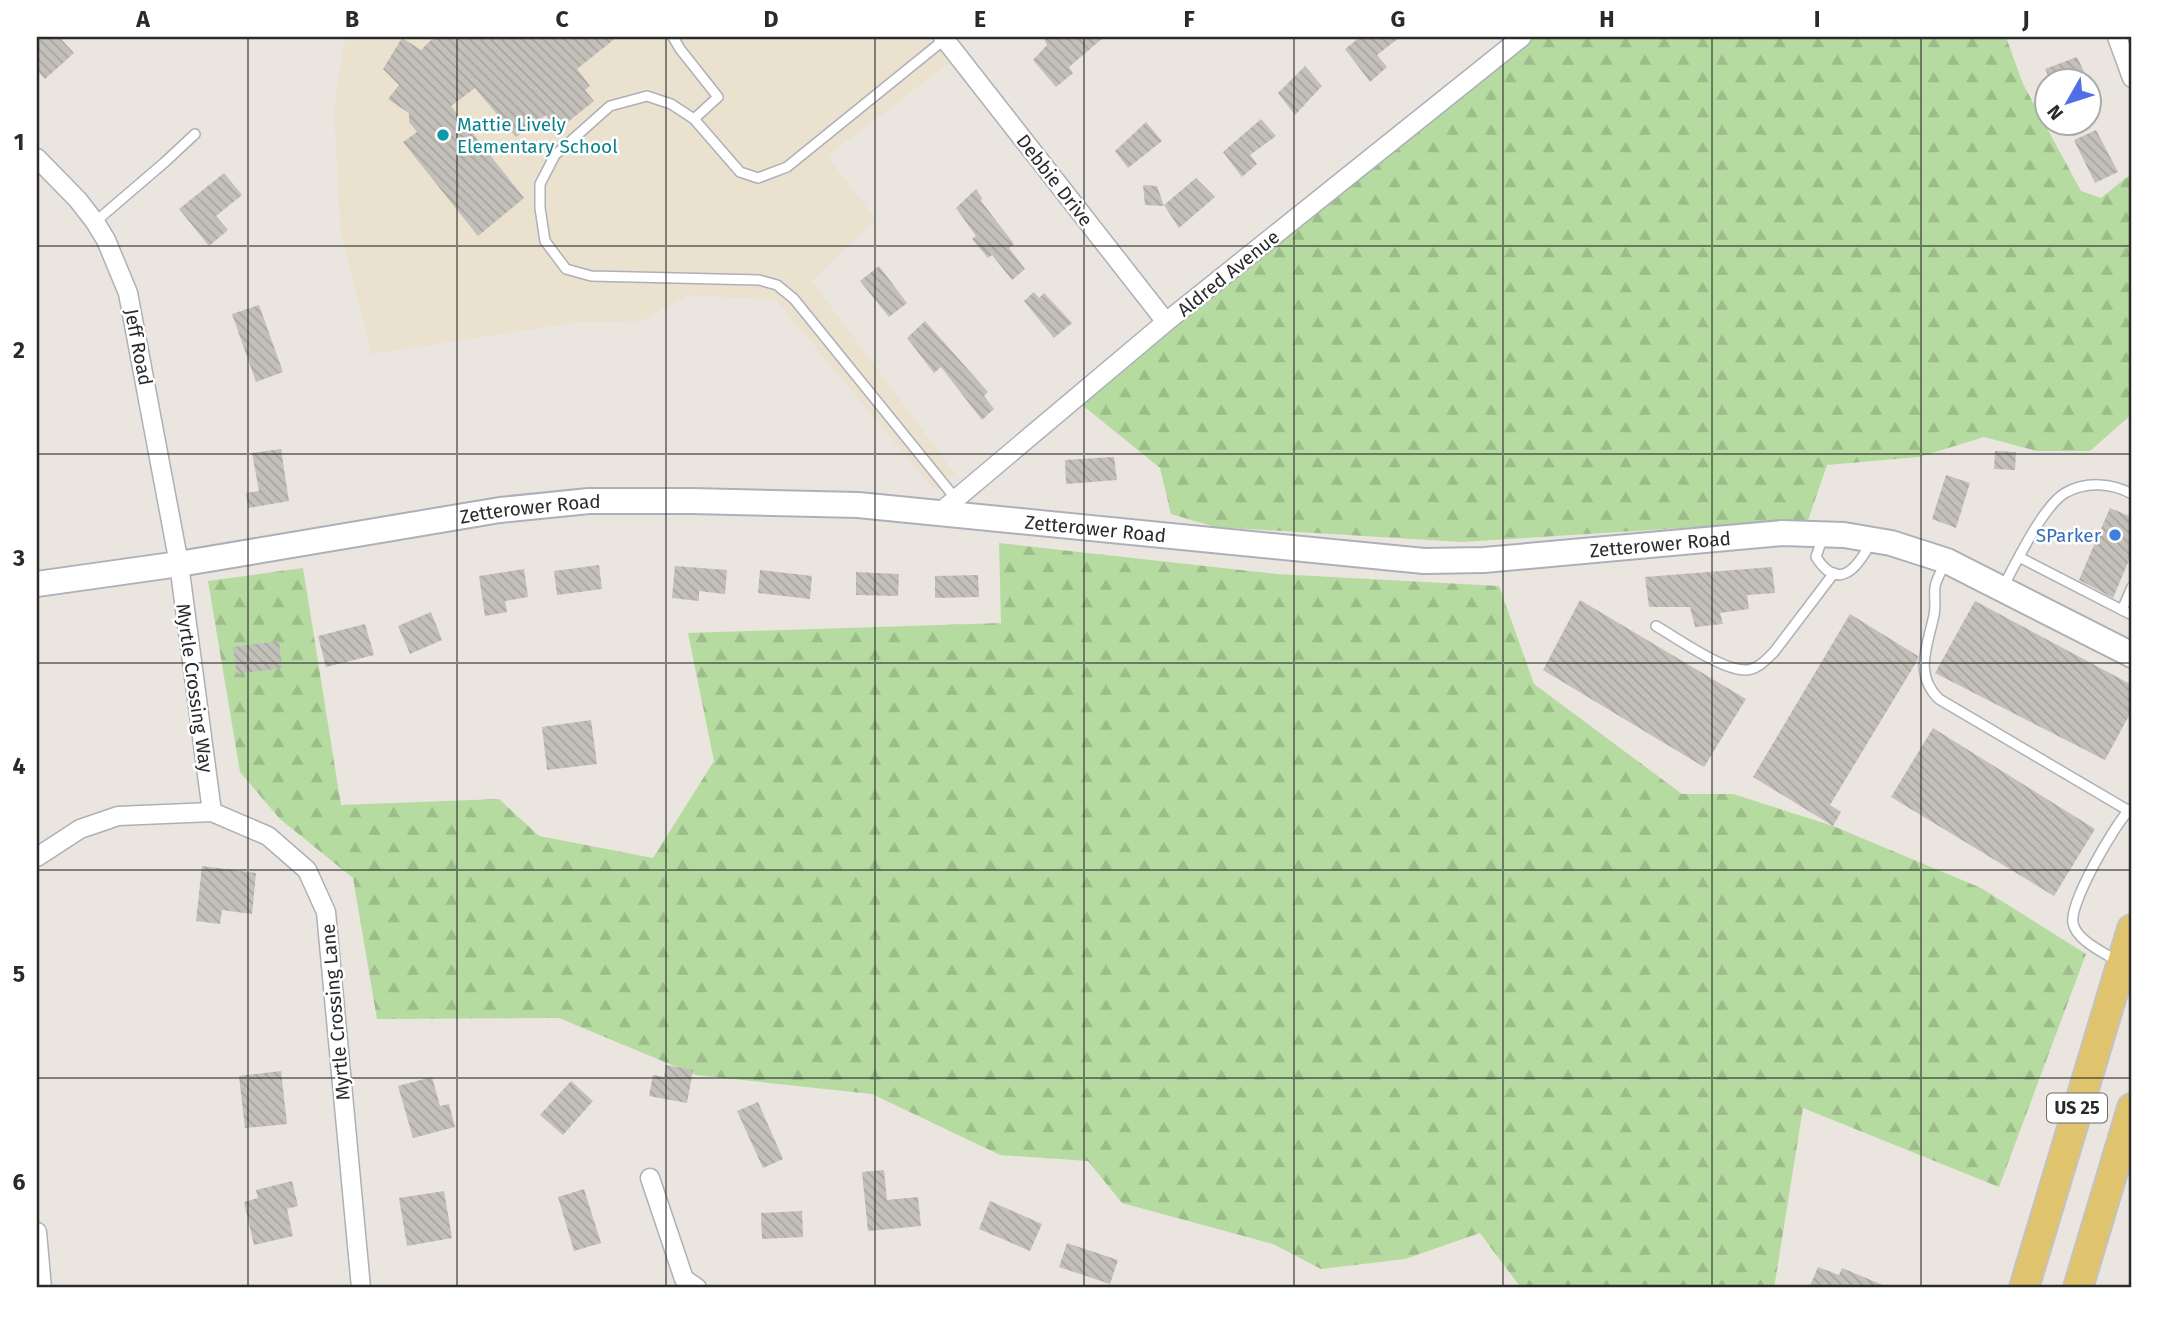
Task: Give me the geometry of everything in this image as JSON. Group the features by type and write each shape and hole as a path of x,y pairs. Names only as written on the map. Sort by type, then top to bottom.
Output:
{"main road":[{"name":"US 25","path":"2024,1288 2132,929"},
{"name":"US 25","path":"2078,1288 2132,1108"}],"street":[{"name":"Aldred Avenue","path":"947,506 1166,323 1522,37"},
{"path":"2117,37 2132,78"},
{"name":"Debbie Drive","path":"945,38 1166,323"},
{"name":"Jeff Road","path":"37,158 95,222 106,240 128,293 179,564"},
{"name":"Zetterower Road","path":"37,584 179,564 500,510 589,501 947,506 1268,546 1424,561 1484,560 1782,533 1844,535 1891,543 1947,561 2130,649"},
{"name":"Myrtle Crossing Way","path":"179,564 212,812"},
{"name":"Myrtle Crossing Lane","path":"37,857 80,829 118,816 212,812 268,836 307,870 326,912 361,1288"},
{"path":"650,1178 684,1279 698,1288"},
{"path":"37,1232 42,1288"}],"lane":[{"path":"673,37 718,97 694,118"},
{"path":"945,38 787,167 758,178 740,172 694,118 671,104 647,96 610,106 555,155 540,184 540,208 545,241 566,269 591,276 760,280 777,285 794,299 947,506"},
{"path":"95,222 195,134"},
{"path":"2002,589 2042,518 2064,493 2088,484 2119,486 2132,494"},
{"path":"1824,534 1816,557 1823,568 1835,573 1845,574 1854,569 1872,540"},
{"path":"2019,557 2132,615"},
{"path":"1947,561 1935,584 1935,613 1925,648 1925,672 1929,689 1939,698 2130,809 2093,865 2073,909 2073,924 2078,934 2121,963"},
{"path":"1656,626 1722,664 1747,670 1763,663 1774,652 1835,573"},
{"path":"2122,610 2132,587"}],"shaded area":[{"path":"349,37 943,37 958,56 827,156 876,219 812,281 955,474 935,491 776,300 688,295 641,321 580,322 372,354 341,235 334,109 344,44"}],"green space":[{"path":"1532,37 2006,37 2032,101 2032,136 2051,136 2081,191 2101,198 2132,173 2132,414 2090,451 2037,451 1984,437 1919,457 1827,465 1808,520 1462,542 1215,527 1171,514 1160,468 1081,404"},
{"path":"999,543 1277,574 1499,586 1534,684 1682,794 1733,794 1833,826 1981,888 2086,954 1999,1187 1803,1108 1774,1288 1521,1288 1480,1233 1405,1259 1321,1269 1273,1244 1122,1203 1088,1161 1000,1155 872,1094 696,1075 559,1018 377,1019 353,878 280,819 240,772 208,581 303,568 341,805 499,799 539,836 653,858 714,761 688,633 1001,623"}],"building":[{"path":"37,37 59,37 74,53 45,79 37,70"},
{"name":"Mattie Lively Elementary School","path":"434,37 617,37 577,69 590,86 585,90 594,101 564,125 557,116 551,122 546,115 516,137 475,88 451,106 524,198 478,236 403,142 417,132 409,122 409,113 388,99 399,85 383,69 402,38 421,50"},
{"path":"1043,37 1104,37 1069,67 1073,73 1056,87 1033,60 1047,45"},
{"path":"1360,37 1400,37 1377,55 1387,67 1370,82 1345,49"},
{"path":"2077,57 2081,66 2053,66"},
{"path":"1305,66 1322,86 1295,115 1278,93"},
{"path":"1261,119 1276,136 1250,155 1257,164 1242,177 1223,152"},
{"path":"1146,122 1162,141 1128,168 1115,151"},
{"path":"2083,136 2099,136 2118,172 2095,183 2074,140"},
{"path":"224,173 242,195 216,216 228,230 209,246 179,209"},
{"path":"1196,178 1215,197 1179,228 1164,205"},
{"path":"1143,185 1157,186 1164,206 1145,205"},
{"path":"976,189 981,201 1014,244 1009,248 1025,269 1012,280 992,255 988,258 972,239 976,236 956,208"},
{"path":"879,266 907,303 889,317 860,281"},
{"path":"1034,292 1039,298 1044,293 1072,323 1054,338 1024,301"},
{"path":"259,305 283,372 256,382 232,314"},
{"path":"925,321 988,392 984,396 994,409 982,420 941,367 934,373 907,338"},
{"path":"281,449 289,501 248,508 246,493 259,491 252,453"},
{"path":"1995,451 2016,452 2015,470 1994,469"},
{"path":"1114,457 1117,480 1066,484 1065,460"},
{"path":"1946,475 1970,483 1956,528 1932,519"},
{"name":"SParker","path":"2110,508 2132,517 2132,553 2113,598 2079,580"},
{"path":"599,565 602,589 557,595 554,571"},
{"path":"675,566 727,570 725,594 699,591 699,601 672,598"},
{"path":"1772,567 1775,593 1747,595 1749,609 1720,613 1723,624 1695,627 1690,607 1649,607 1645,577"},
{"path":"524,569 528,597 505,601 507,612 485,616 479,576"},
{"path":"760,570 812,576 810,599 758,593"},
{"path":"856,572 899,574 898,596 856,595"},
{"path":"978,575 979,597 935,598 935,576"},
{"path":"1580,600 1746,699 1704,767 1543,670"},
{"path":"1975,601 2132,685 2132,710 2105,760 1935,673"},
{"path":"431,612 442,640 410,654 398,626"},
{"path":"1850,614 1918,656 1830,805 1841,812 1833,826 1753,777"},
{"path":"365,624 374,655 326,667 318,636"},
{"path":"279,641 282,668 237,674 233,647"},
{"path":"591,720 597,764 547,770 542,727"},
{"path":"1933,728 2095,829 2054,896 1891,797"},
{"path":"202,866 256,873 252,914 222,910 220,924 196,921"},
{"path":"666,1065 693,1070 687,1103 649,1096 653,1075 664,1077"},
{"path":"281,1071 287,1124 245,1128 239,1076"},
{"path":"432,1077 440,1106 449,1104 455,1127 413,1138 398,1086"},
{"path":"571,1081 593,1101 563,1135 540,1115"},
{"path":"758,1102 783,1159 763,1168 737,1111"},
{"path":"884,1170 887,1200 918,1197 921,1226 868,1231 862,1172"},
{"path":"292,1181 298,1206 287,1209 293,1236 254,1245 244,1202 258,1198 256,1190"},
{"path":"584,1189 601,1243 574,1251 558,1197"},
{"path":"444,1191 452,1238 407,1246 399,1198"},
{"path":"990,1201 1042,1224 1030,1251 979,1229"},
{"path":"802,1211 803,1237 762,1239 761,1213"},
{"path":"1067,1243 1118,1260 1110,1284 1059,1267"},
{"path":"1818,1267 1839,1275 1842,1268 1890,1288 1809,1288"}],"place":[{"name":"Mattie Lively Elementary School","path":"443,135"},
{"name":"SParker","path":"2115,535"}]}
